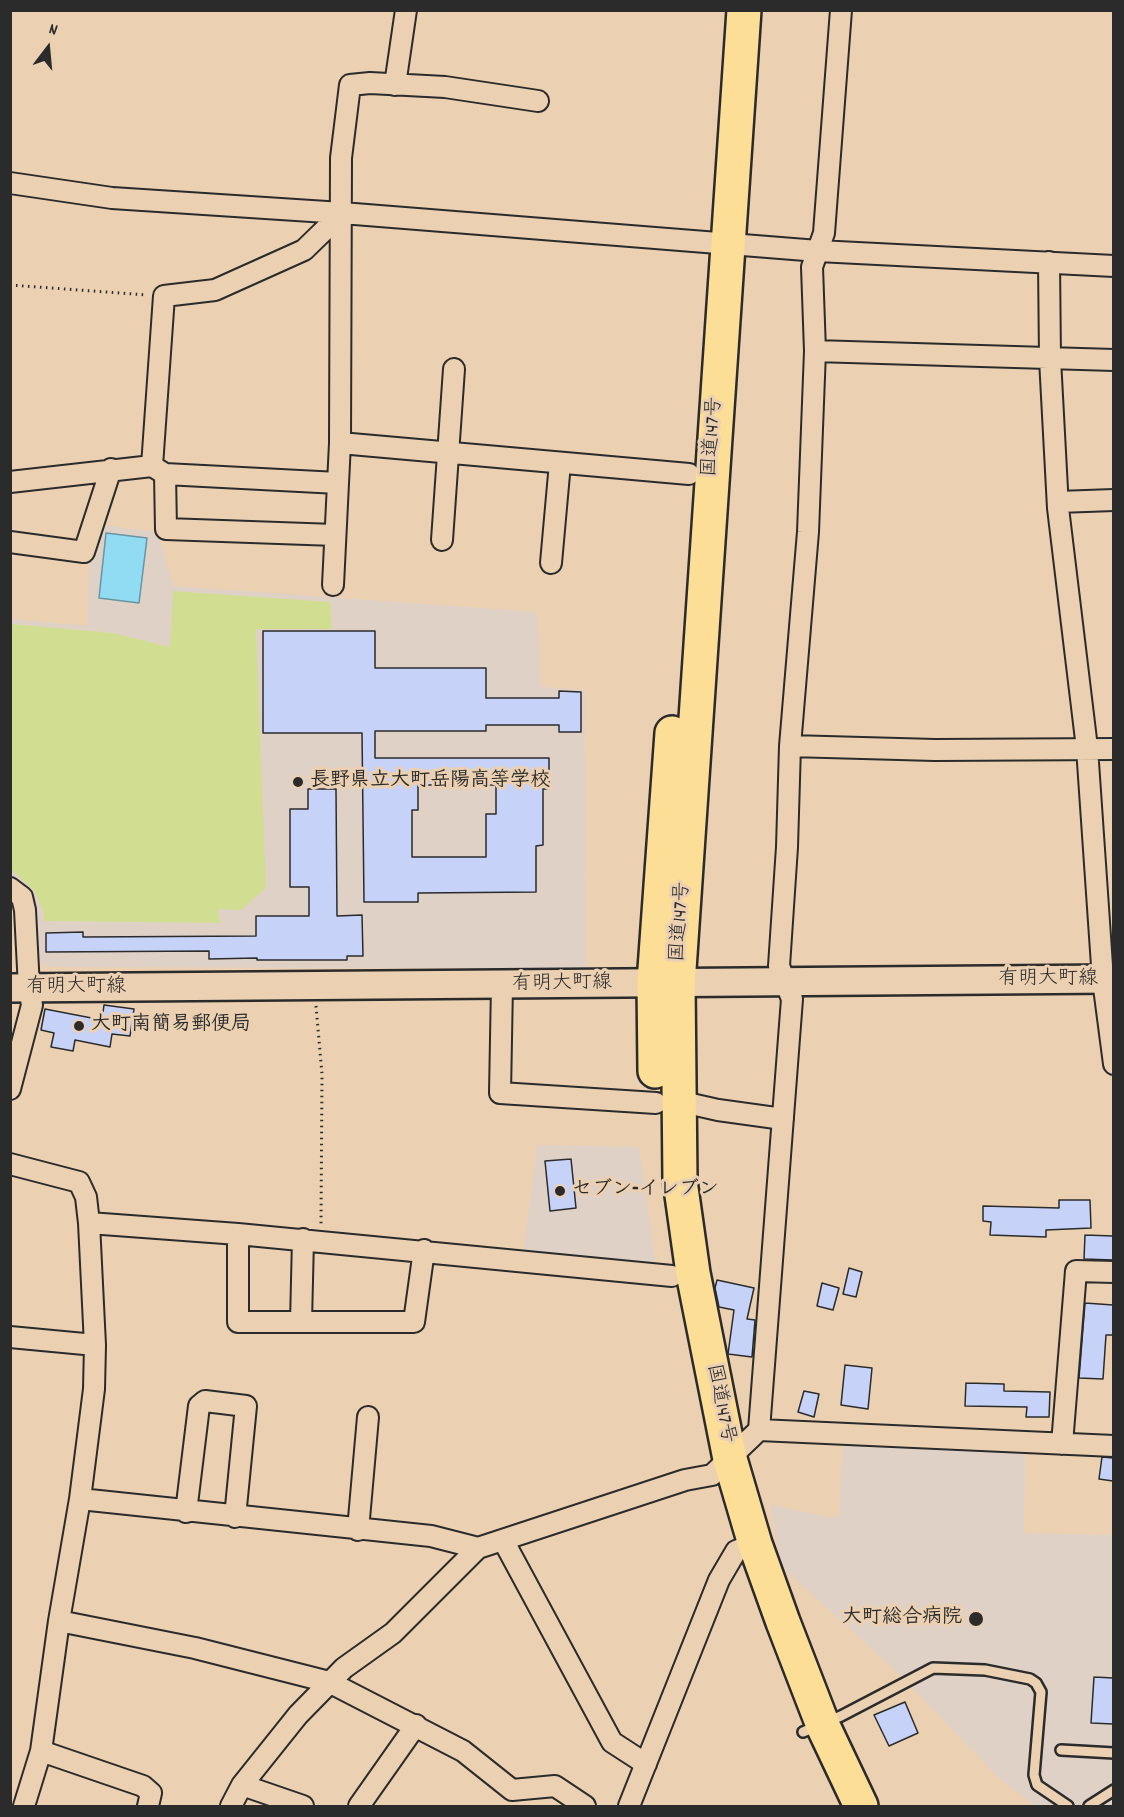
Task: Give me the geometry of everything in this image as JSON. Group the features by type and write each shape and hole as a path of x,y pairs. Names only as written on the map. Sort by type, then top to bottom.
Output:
{"highway":[{"name":"国道147号","path":"721,1467 667,1102 666,984 716,244 722,10"},
{"name":"国道147号","path":"716,244 744,10"},
{"name":"国道147号","path":"667,1102 658,1157 672,1276 721,1467 746,1547 813,1728 837,1806"},
{"name":"国道147号","path":"813,1728 861,1806"}],"main road":[{"name":"有明大町線","path":"20,988 1108,980"}],"street":[{"path":"395,85 406,10"},
{"path":"231,1806 242,1785 298,1714 329,1682 393,1633 478,1548 721,1467 759,1430 792,999 779,966 787,847 790,746 808,532 815,351 812,267 824,233 841,10"},
{"path":"333,585 340,443 341,158 350,85 445,87 538,101"},
{"path":"10,183 112,198 342,213 716,244 1113,266"},
{"path":"335,535 166,529 158,470 164,296 215,290 304,250 342,213"},
{"path":"1049,262 1050,359 1058,502 1088,748 1113,1064"},
{"path":"815,351 1113,360"},
{"path":"442,540 454,369"},
{"path":"340,443 700,475"},
{"path":"551,563 560,463"},
{"path":"10,482 111,470 158,470 338,483"},
{"path":"10,542 84,552 111,470"},
{"path":"1058,502 1113,500"},
{"path":"790,746 935,750 1113,749"},
{"path":"10,888 22,897 25,910 20,988 32,1005 10,1089"},
{"path":"502,985 500,1093 667,1102 783,1119"},
{"path":"10,1164 79,1182 86,1197 95,1345 93,1399 80,1499 59,1621 41,1751 24,1806"},
{"path":"88,1223 424,1250 672,1276"},
{"path":"238,1234 238,1322 414,1322 424,1250"},
{"path":"301,1322 312,1240"},
{"path":"1062,1444 1076,1271 1113,1272"},
{"path":"10,1338 95,1345"},
{"path":"186,1512 199,1406 205,1401 226,1403 246,1406 235,1517"},
{"path":"358,1530 368,1417"},
{"path":"759,1430 1113,1446"},
{"path":"80,1499 186,1512 431,1536 478,1548"},
{"path":"503,1540 612,1742 646,1764"},
{"path":"628,1806 719,1580 746,1547"},
{"path":"59,1621 195,1648 329,1682 463,1751 512,1790 555,1786 585,1806"},
{"path":"359,1806 416,1725"},
{"path":"41,1751 143,1786 151,1793 148,1806"},
{"path":"242,1785 303,1806"}],"lane":[{"path":"813,1728 933,1668 985,1670 1030,1679 1036,1683 1041,1692 1034,1775 1037,1785 1047,1794 1068,1806"},
{"path":"1061,1750 1113,1752"},
{"path":"1089,1806 1113,1790"}],"path":[{"path":"10,285 164,296"},
{"path":"312,1240 322,1074 315,986"}],"shaded area":[{"name":"長野県立大町岳陽高等学校","path":"102,525 157,532 174,586 537,612 541,687 585,690 586,969 47,967 39,960 35,908 27,889 11,874 10,619 87,626 90,548"},
{"path":"537,1145 639,1147 656,1267 523,1255"},
{"name":"大町総合病院","path":"843,1441 1025,1449 1024,1533 1113,1535 1113,1806 1034,1806 998,1777 896,1671 782,1567 770,1505 834,1518 839,1514"}],"green space":[{"path":"173,591 330,602 332,629 256,629 266,888 241,910 218,909 220,923 44,921 43,910 34,891 11,869 11,624 113,633 170,647"}],"water":[{"path":"106,533 147,538 139,603 99,598"}],"building":[{"path":"263,631 375,631 375,668 486,668 486,698 559,698 559,691 581,692 581,732 559,732 559,725 486,725 486,731 375,731 375,758 549,758 549,789 543,789 543,845 536,846 536,892 418,893 418,902 364,902 362,733 263,733","holes":["418,785 496,785 496,814 486,814 486,857 412,857 412,810 418,810"]},
{"path":"308,789 336,789 337,916 362,915 363,956 347,956 347,960 257,960 257,958 209,959 209,951 46,952 46,933 83,932 83,937 256,936 256,916 309,916 309,887 290,887 290,809 308,809"},
{"path":"104,1005 134,1009 130,1036 112,1034 110,1047 75,1040 73,1051 51,1047 54,1033 41,1030 45,1009 102,1020"},
{"path":"571,1159 576,1208 550,1211 545,1161"},
{"path":"1059,1200 1090,1200 1091,1228 1046,1230 1046,1237 990,1235 991,1222 983,1221 983,1206 1059,1208"},
{"path":"1085,1235 1113,1236 1113,1260 1084,1259"},
{"path":"849,1268 862,1272 856,1297 843,1294"},
{"path":"717,1280 754,1288 747,1319 755,1320 752,1357 728,1354 734,1310 719,1307 715,1288"},
{"path":"822,1283 839,1288 833,1310 817,1306"},
{"path":"1085,1303 1113,1305 1113,1335 1106,1335 1103,1379 1079,1378"},
{"path":"845,1365 872,1368 868,1409 841,1405"},
{"path":"966,1383 1004,1384 1004,1391 1050,1392 1049,1417 1026,1417 1027,1407 965,1406"},
{"path":"804,1391 819,1394 814,1417 798,1412"},
{"path":"1102,1457 1113,1458 1113,1481 1099,1479"},
{"path":"1094,1677 1113,1678 1113,1724 1091,1723"},
{"path":"905,1702 918,1733 889,1746 874,1715"}],"place":[{"name":"長野県立大町岳陽高等学校","path":"298,782"},
{"name":"大町南簡易郵便局","path":"79,1026"},
{"name":"セブン-イレブン","path":"560,1191"},
{"name":"大町総合病院","path":"976,1619"}]}
